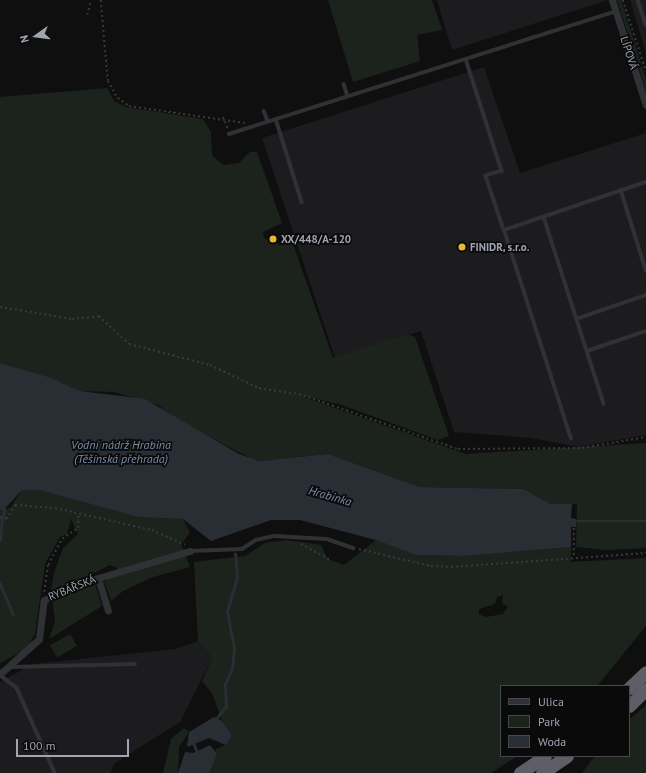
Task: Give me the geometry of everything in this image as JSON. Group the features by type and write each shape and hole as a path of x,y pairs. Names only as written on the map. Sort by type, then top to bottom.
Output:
{"highway":[{"path":"630,687 646,672"},
{"path":"630,705 646,689"},
{"path":"520,773 544,757"},
{"path":"542,773 566,757"}],"street":[{"name":"LÍPOVÁ","path":"612,0 646,105"},
{"name":"RYBÁŘSKÁ","path":"0,675 39,639 44,600 98,578 190,550"},
{"path":"98,578 108,610"}],"lane":[{"path":"638,0 646,25"},
{"path":"229,134 616,11"},
{"path":"466,59 502,171 486,176 571,439"},
{"path":"344,84 348,96"},
{"path":"264,111 268,121"},
{"path":"276,119 302,202"},
{"path":"504,230 646,182"},
{"path":"621,190 646,270"},
{"path":"544,217 604,404"},
{"path":"576,318 646,295"},
{"path":"587,351 646,331"},
{"path":"190,550 242,549 256,540 290,536 326,539 353,548"},
{"path":"11,666 135,664"},
{"path":"0,675 17,688 55,773"}],"path":[{"path":"87,15 91,0"},
{"path":"101,0 108,81 118,98 129,106 223,117 255,125"},
{"path":"623,0 646,71"},
{"path":"223,117 229,134"},
{"path":"0,307 72,318 99,316 130,344 210,365 259,388 299,394 458,449 582,448 646,438"},
{"path":"0,517 6,518 19,505 78,513 152,530 183,543 190,550"},
{"path":"44,600 48,565 62,540 78,528 78,513"},
{"path":"574,528 574,558"},
{"path":"290,536 330,560"},
{"path":"353,548 444,567 646,553"}],"shaded area":[{"path":"437,0 608,0 452,50"},
{"path":"630,0 646,0 646,53"},
{"path":"484,67 520,173 646,133 646,435 578,447 531,438 454,432 421,331 335,358 262,138"},
{"path":"198,641 212,658 180,722 115,763 110,773 0,773 0,682 33,664 175,649"}],"green space":[{"path":"328,0 432,0 442,30 417,35 420,61 353,82"},
{"path":"617,0 621,0 646,79 646,91"},
{"path":"107,88 114,101 126,107 203,119 211,132 212,155 223,165 239,163 250,152 257,152 282,223 263,232 264,238 275,243 293,244 333,358 407,334 415,337 449,436 438,440 339,404 301,396 466,454 646,443 646,548 607,550 576,547 577,504 551,504 523,489 420,487 328,454 256,461 181,422 158,405 114,392 80,391 49,377 0,363 0,97"},
{"path":"41,490 138,517 183,519 190,533 181,544 190,567 153,577 123,591 111,601 104,581 117,575 117,568 110,565 92,574 102,606 49,639 55,621 51,589 54,573 63,548 78,534 71,519 67,534 60,537 45,564 35,634 27,649 0,663 0,509 10,508 21,491"},
{"path":"286,540 321,545 328,559 344,565 376,540 417,555 464,556 571,547 571,562 646,558 646,626 598,685 500,685 500,757 515,757 491,773 209,773 216,749 226,745 232,735 222,721 212,693 202,681 212,658 198,641 194,562 245,556 265,543","holes":["503,595 502,603 508,607 503,614 486,617 479,614 479,609 495,604 497,597"]},
{"path":"70,634 77,646 57,658 50,646"},
{"path":"646,705 646,773 582,773 594,757 630,757 630,719"},
{"path":"184,728 189,732 179,747 178,773 163,773 171,739"}],"water":[{"name":"Vodní nádrž Hrabina (Těšínská přehrada)","path":"0,363 49,377 80,391 145,399 239,454 259,461 328,454 420,487 523,489 551,504 572,504 571,518 576,519 576,527 571,527 571,547 464,556 416,555 376,540 300,520 271,520 211,541 183,519 138,517 40,490 21,491 3,511 0,509"},
{"path":"214,717 222,721 232,735 226,745 209,738 187,747 189,732"},
{"path":"210,745 217,754 209,773 178,773 185,752 193,753"}],"waterway":[{"path":"3,517 4,510"},
{"path":"0,540 2,518"},
{"name":"Hrabinka","path":"575,521 646,521"},
{"path":"216,719 226,706 225,684 232,668 234,648 227,612 237,576 235,554"},
{"path":"0,583 13,614"},
{"path":"194,744 198,754"}],"place":[{"name":"XX/448/A-120","path":"273,239"},
{"name":"FINIDR, s.r.o.","path":"462,247"}]}
